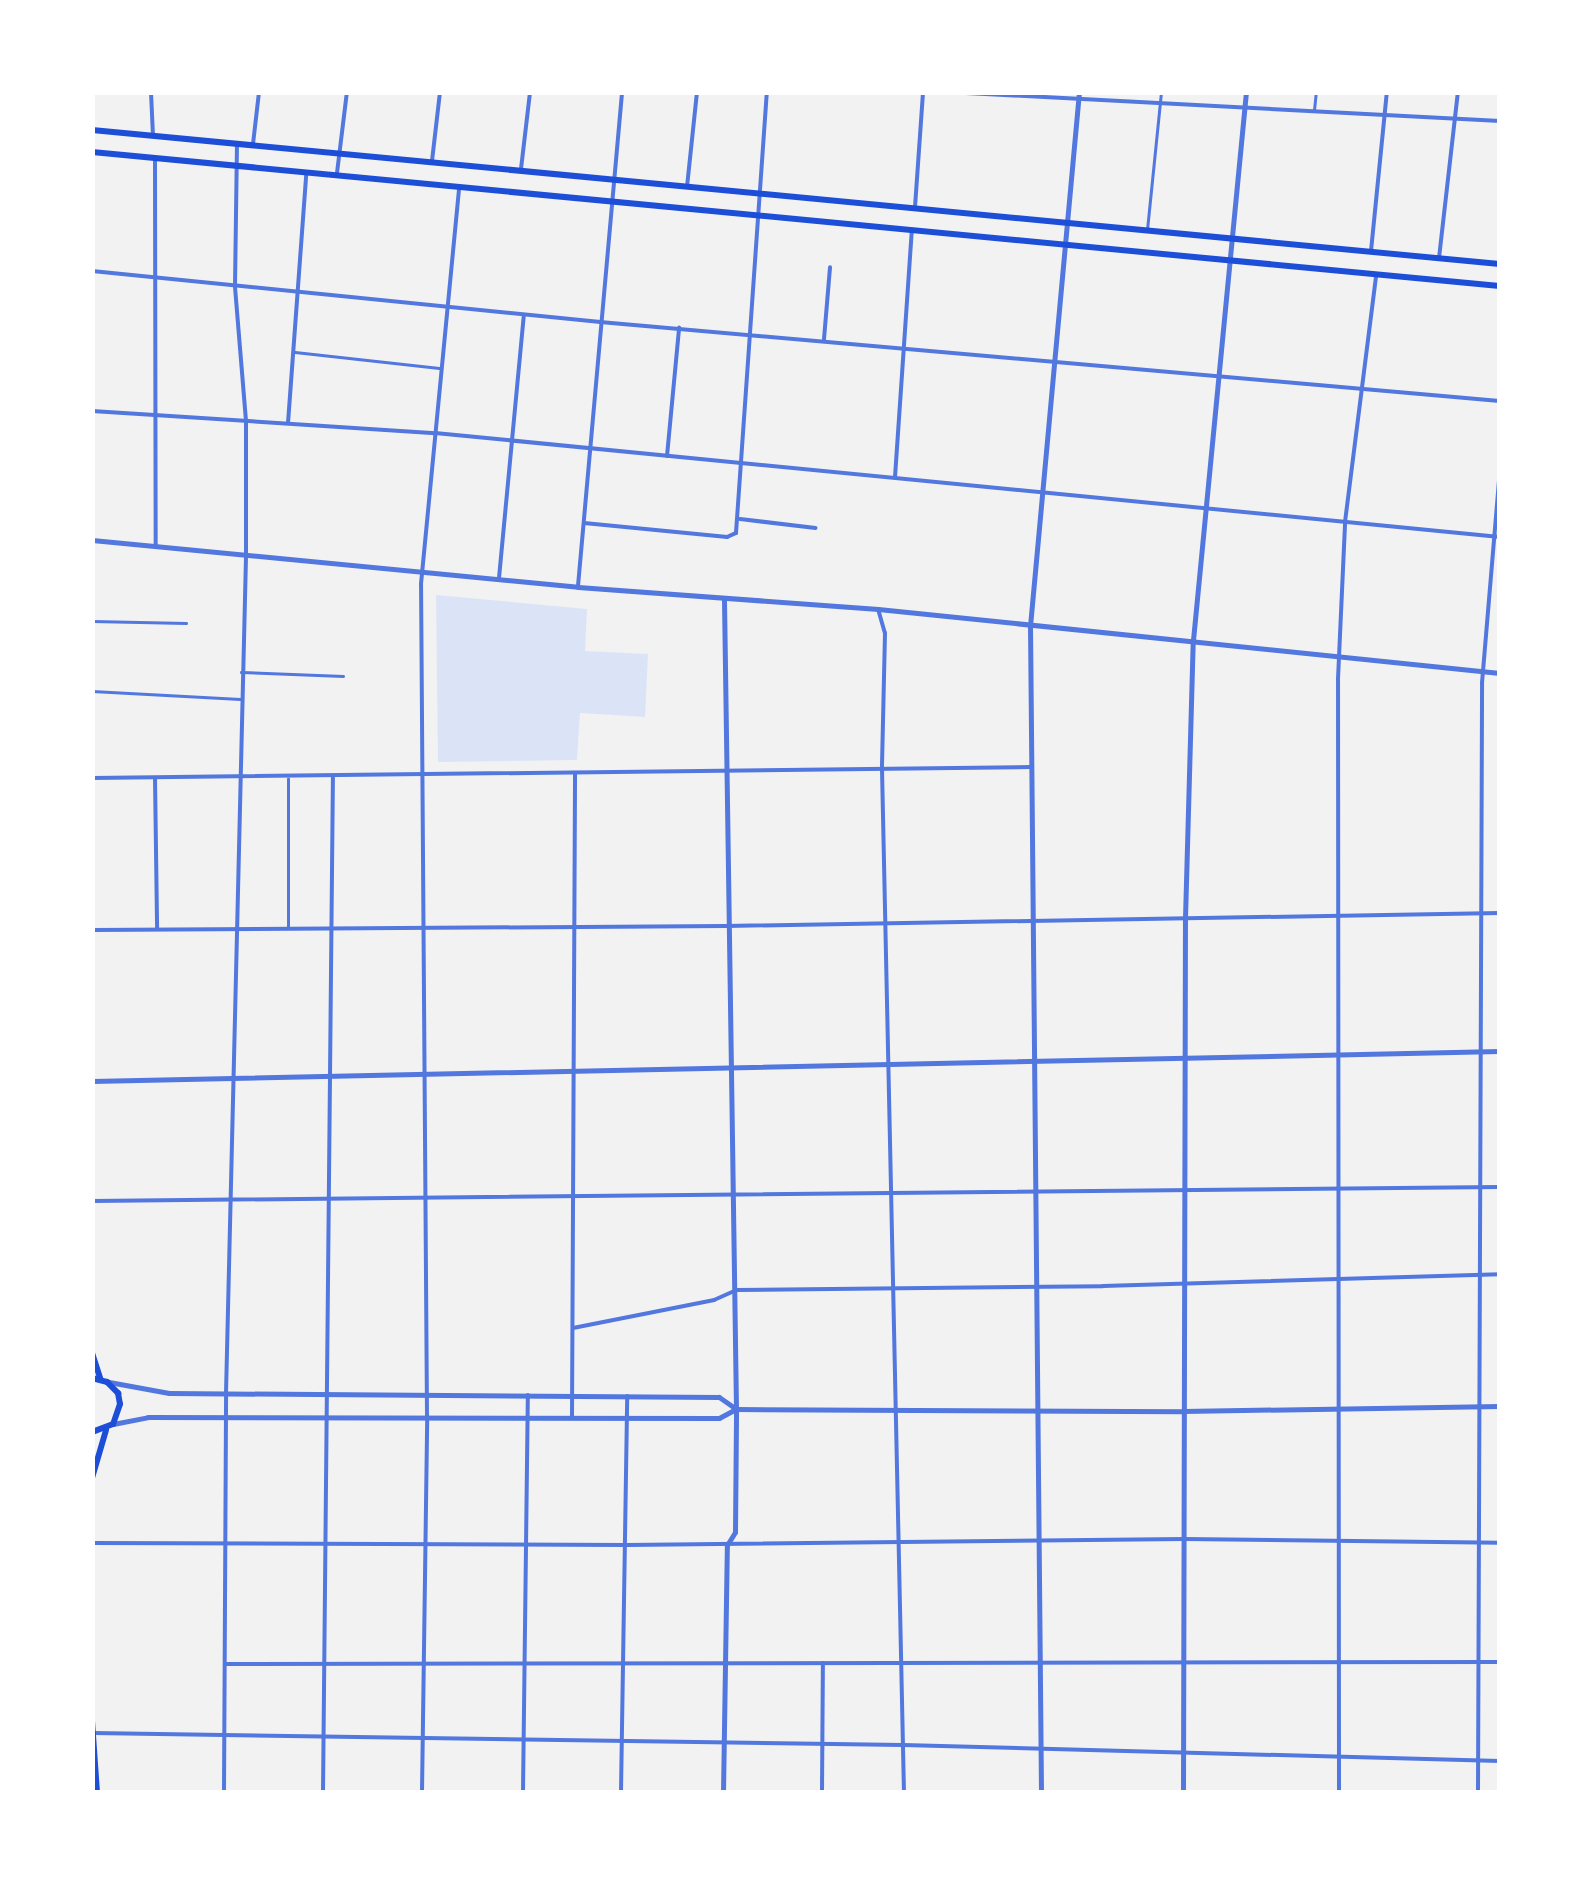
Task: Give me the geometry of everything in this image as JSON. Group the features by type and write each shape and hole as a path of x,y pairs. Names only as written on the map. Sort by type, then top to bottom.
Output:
{"main road":[{"path":"92,130 1500,264"},
{"path":"92,152 1500,286"},
{"path":"92,1353 100,1380 118,1393 120,1404 92,1478"},
{"path":"92,1432 110,1427"},
{"path":"92,1721 97,1792"}],"street":[{"path":"151,92 153,136"},
{"path":"253,144 259,92"},
{"path":"337,173 347,92"},
{"path":"432,162 440,92"},
{"path":"521,169 530,92"},
{"path":"578,587 611,179 622,92"},
{"path":"687,186 697,92"},
{"path":"584,523 727,536 736,532 768,92"},
{"path":"914,210 924,92"},
{"path":"946,92 1500,121"},
{"path":"1183,1792 1185,918 1193,640 1246,92"},
{"path":"1371,251 1387,92"},
{"path":"1440,258 1458,92"},
{"path":"1041,1792 1030,626 1079,96"},
{"path":"224,1792 226,1393 246,554 246,421 236,286 238,142"},
{"path":"155,156 156,545"},
{"path":"288,423 306,170"},
{"path":"422,1792 427,1394 422,570 459,184"},
{"path":"896,477 912,230"},
{"path":"824,339 830,267"},
{"path":"92,271 600,322 749,332 1500,401"},
{"path":"1339,1792 1338,659 1345,522 1376,274"},
{"path":"498,578 524,314"},
{"path":"667,456 679,328"},
{"path":"92,412 435,433 1500,537"},
{"path":"1478,1792 1484,672 1500,470"},
{"path":"739,519 815,528"},
{"path":"92,540 578,587 878,609 1500,673"},
{"path":"723,1792 727,1545 735,1532 736,1408 724,598"},
{"path":"878,609 885,633 884,923 904,1792"},
{"path":"92,778 1031,768"},
{"path":"572,1420 575,773"},
{"path":"323,1792 333,776"},
{"path":"154,778 157,929"},
{"path":"92,930 726,926 1500,913"},
{"path":"92,1082 1500,1051"},
{"path":"92,1201 1500,1187"},
{"path":"572,1328 714,1300 736,1290 1184,1284 1500,1274"},
{"path":"100,1380 170,1392 719,1398 736,1408 1183,1411 1500,1406"},
{"path":"523,1792 528,1395"},
{"path":"621,1792 627,1396"},
{"path":"110,1427 148,1417 719,1418 736,1408"},
{"path":"92,1542 727,1545 1184,1539 1500,1543"},
{"path":"225,1664 1500,1662"},
{"path":"822,1792 823,1663"},
{"path":"93,1733 903,1746 1500,1761"}],"lane":[{"path":"1147,231 1161,92"},
{"path":"1314,112 1316,92"},
{"path":"293,352 442,368"},
{"path":"92,621 186,623"},
{"path":"241,672 343,676"},
{"path":"92,691 240,699"},
{"path":"288,776 288,927"}],"shaded area":[{"path":"436,595 587,609 585,651 648,654 645,717 580,713 577,760 438,762"}]}
